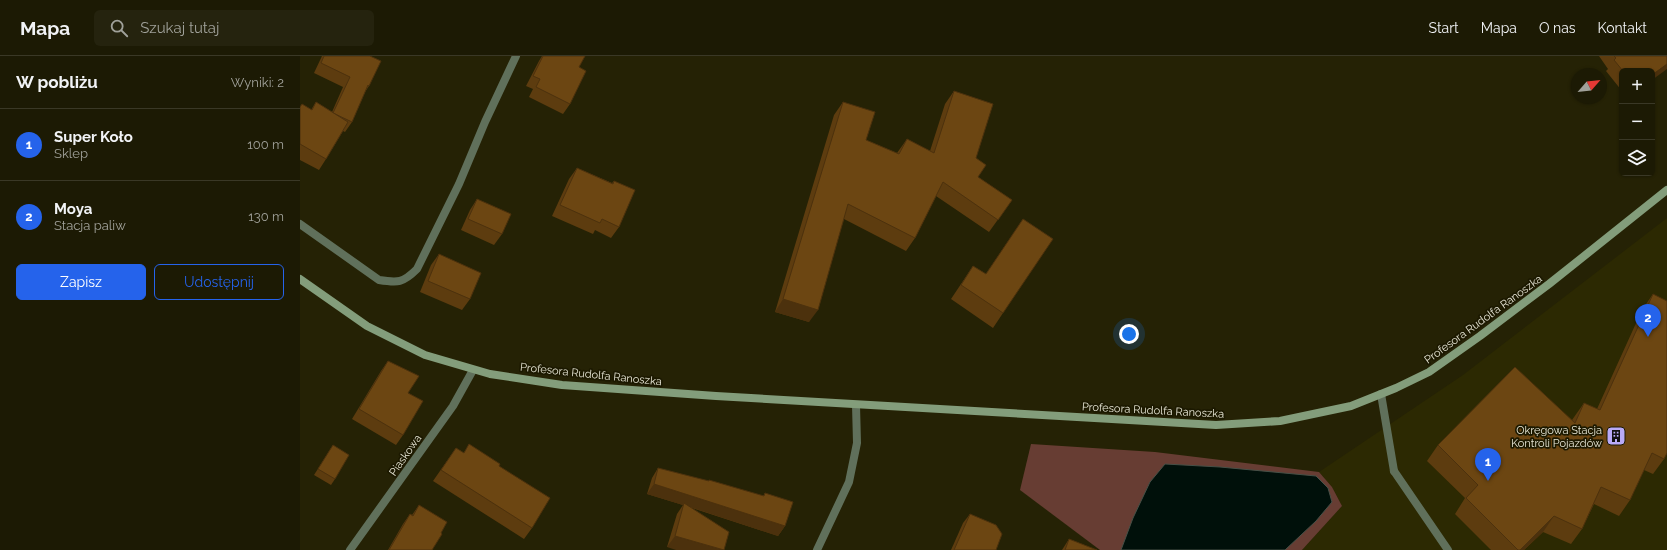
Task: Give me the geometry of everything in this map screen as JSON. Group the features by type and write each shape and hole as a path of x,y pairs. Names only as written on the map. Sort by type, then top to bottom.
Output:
{"street":[{"path":"300,224 379,280 401,282 408,278 417,269 452,198 516,56"},
{"name":"Profesora Rudolfa Ranoszka","path":"300,278 367,326 426,355 490,374 562,385 856,405 1216,425 1280,421 1351,406 1429,372 1480,336 1667,190"},
{"name":"Piaskowa","path":"350,550 453,406 473,370"},
{"path":"1381,394 1394,471 1448,550"},
{"path":"817,550 849,482 857,443 856,405"}],"shaded area":[{"path":"1667,218 1667,550 1302,550 1342,506 1332,487 1319,472 1463,375"},
{"path":"1031,444 1155,452 1319,472 1332,487 1342,506 1302,550 1100,550 1020,490"},
{"path":"1165,464 1220,467 1316,476 1328,488 1332,502 1316,521 1285,550 1121,550 1133,518 1150,482"}],"building":[{"path":"324,56 370,56 381,61 369,86 368,85 352,122 333,113 350,77 321,63"},
{"path":"543,56 585,56 579,67 586,71 570,104 536,87 540,79 533,76"},
{"path":"1614,56 1667,56 1667,64 1655,73 1655,68 1621,68 1614,60 1616,58"},
{"path":"954,91 993,104 976,158 986,165 978,177 1012,200 998,220 943,182 915,238 848,204 818,310 783,299 843,102 875,112 866,140 899,154 907,139 934,153"},
{"path":"316,102 348,122 326,159 300,144 300,107 302,104 312,110"},
{"path":"577,168 613,184 614,181 635,190 619,227 602,219 600,223 560,205"},
{"path":"477,199 511,214 502,234 468,219"},
{"path":"1023,219 1053,239 1003,313 961,285 973,266 986,274"},
{"path":"439,254 481,273 470,299 428,281"},
{"path":"1653,294 1667,301 1667,453 1664,459 1652,453 1630,500 1601,487 1582,529 1554,516 1520,550 1518,550 1466,498 1478,485 1438,445 1515,367 1575,423 1584,403 1600,410"},
{"path":"388,361 419,376 408,393 423,401 403,435 359,409"},
{"path":"469,444 500,464 499,466 550,498 532,528 441,470 456,448 464,453"},
{"path":"333,445 349,455 335,479 318,469"},
{"path":"658,468 709,480 764,496 765,493 793,502 785,526 654,484"},
{"path":"684,503 729,532 724,550 675,536"},
{"path":"419,505 447,522 441,533 442,534 432,550 389,550 410,514 413,516"},
{"path":"970,514 996,525 1002,534 996,550 954,550"},
{"path":"1069,539 1097,550 1065,550"}],"place":[{"name":"Moya","path":"1648,337"},
{"name":"Okręgowa Stacja Kontroli Pojazdów","path":"1616,436"},
{"name":"Super Koło","path":"1488,481"}]}
